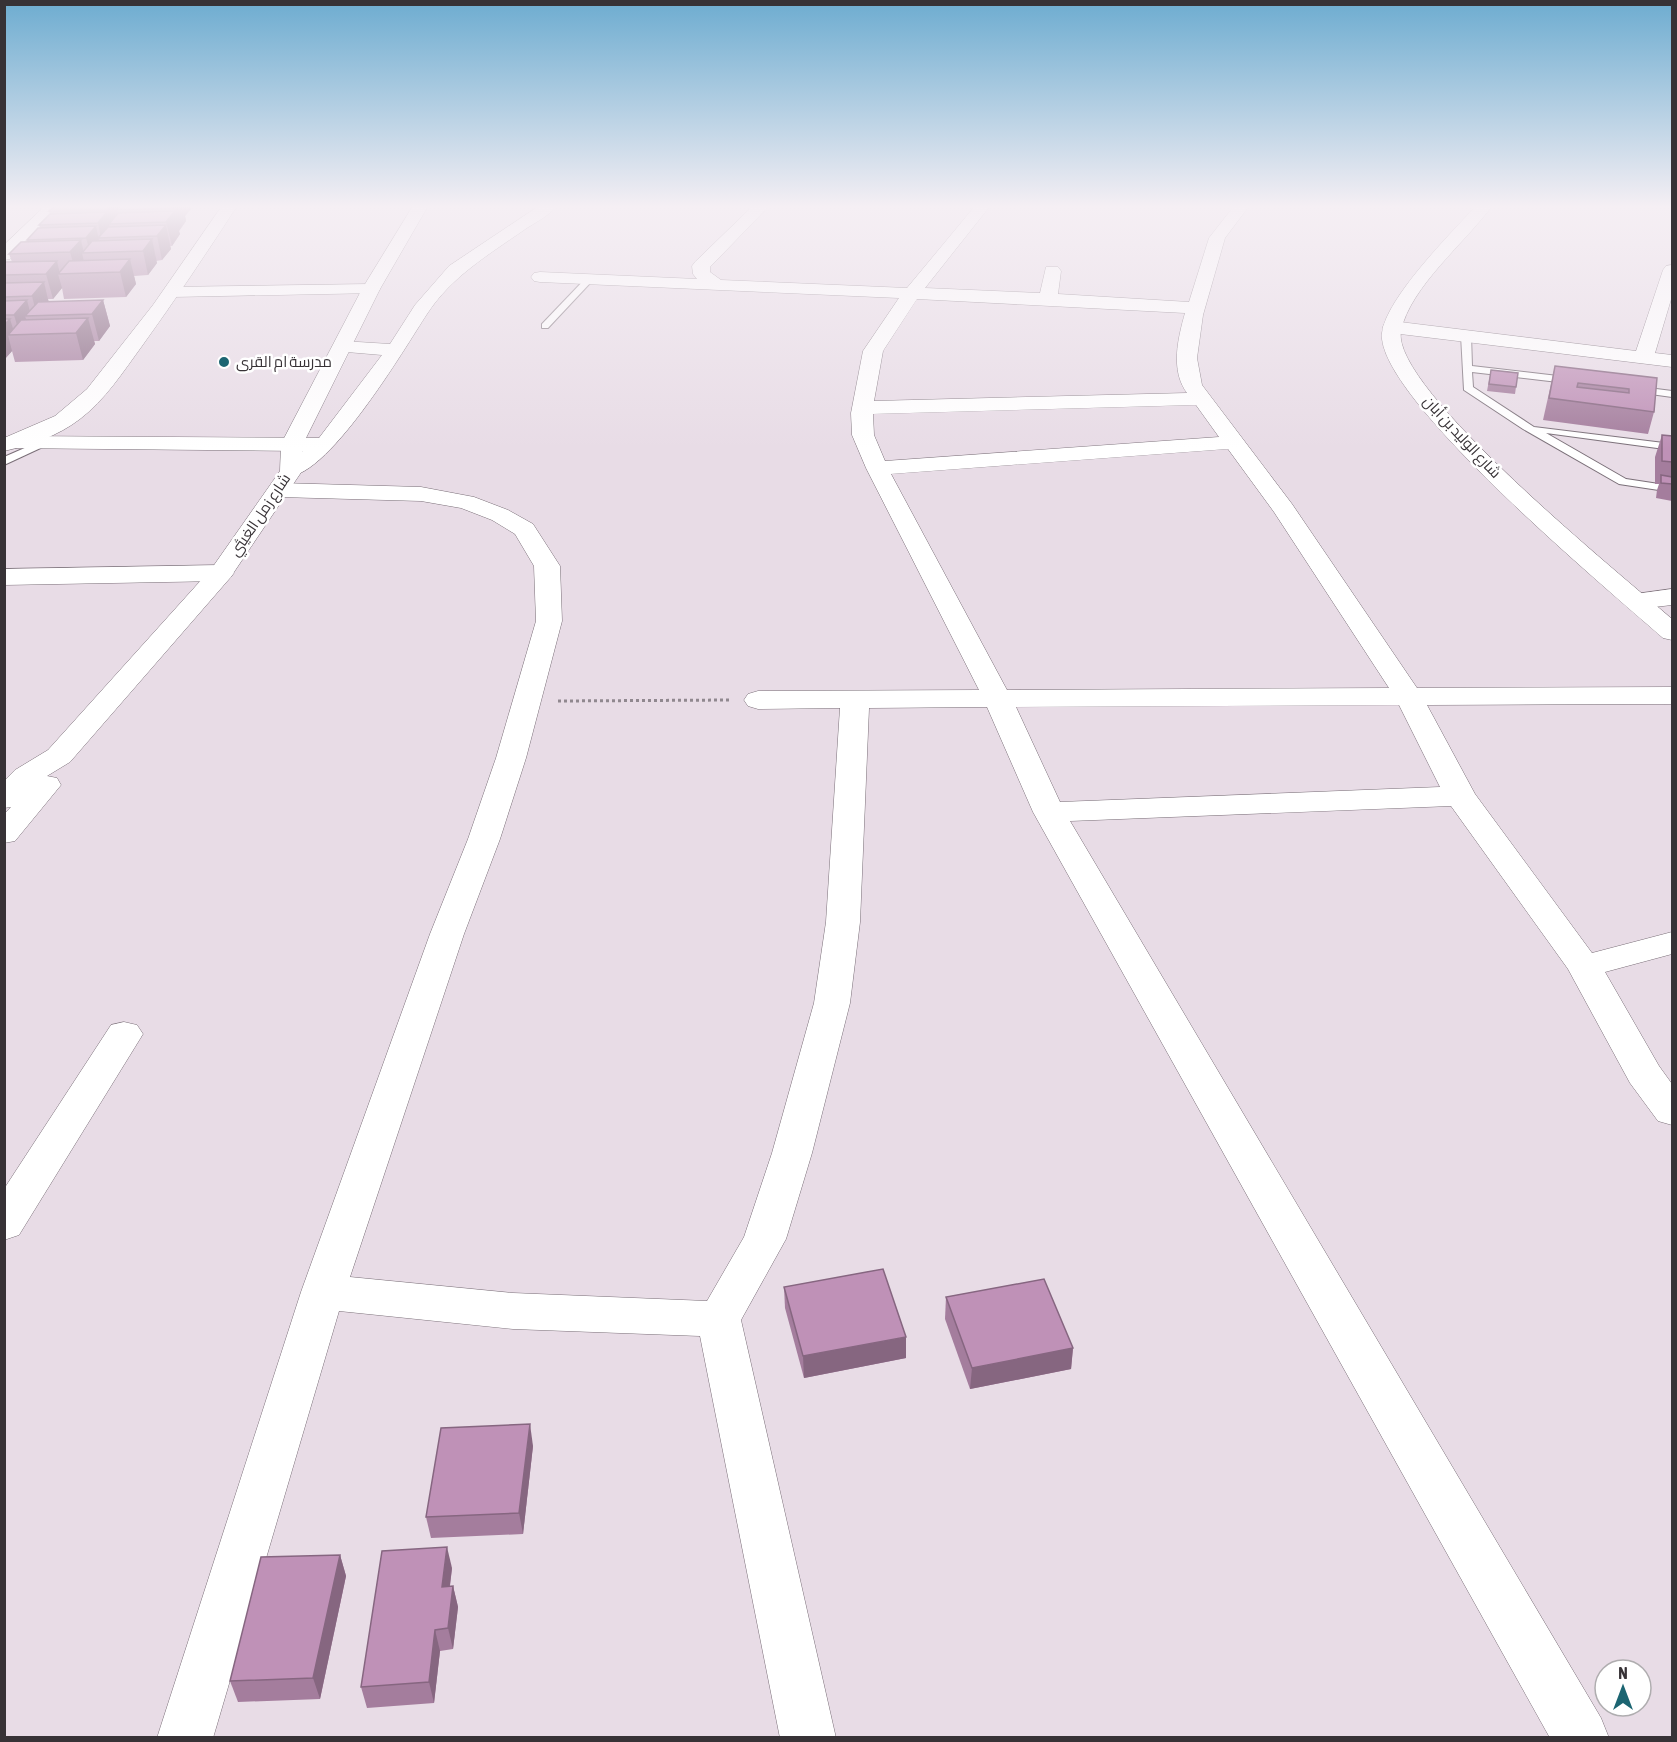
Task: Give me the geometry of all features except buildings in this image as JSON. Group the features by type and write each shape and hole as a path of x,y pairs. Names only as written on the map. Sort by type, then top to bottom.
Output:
{"street":[{"path":"7,450 78,410 100,388 175,287"},
{"path":"286,480 326,445 396,350 421,309 440,287"},
{"path":"766,287 1048,299 1195,308"},
{"path":"917,287 873,351 863,408 862,435 877,468 998,699 1049,812 1581,1737"},
{"path":"1048,299 1050,287"},
{"path":"1201,287 1186,357 1187,373 1200,399 1284,509 1409,697 1460,796 1584,966 1644,1074 1672,1111"},
{"path":"1416,287 1392,327 1672,361"},
{"path":"1644,357 1666,287"},
{"path":"172,292 371,289"},
{"name":"شارع زمل الغيثي","path":"16,798 56,771 58,756 221,573 286,480 292,444 371,289"},
{"name":"شارع الوليد بن أبان","path":"1392,327 1393,348 1397,357 1432,408 1542,520 1672,632"},
{"path":"342,347 396,350"},
{"path":"863,408 1200,399"},
{"path":"877,468 1235,442"},
{"path":"7,450 43,443 326,445"},
{"path":"185,1737 323,1292 447,934 484,839 527,702 549,621 547,566 524,529 500,515 446,497 286,480"},
{"path":"4,577 221,573"},
{"path":"1637,601 1672,597"},
{"path":"759,700 1672,695"},
{"path":"808,1737 719,1319 765,1239 792,1153 832,1003 843,922 855,700"},
{"path":"1049,812 1460,796"},
{"path":"4,834 16,798"},
{"path":"1584,966 1672,943"},
{"path":"4,1224 124,1034"},
{"path":"323,1292 513,1311 719,1319"}],"lane":[{"path":"545,326 582,287"},
{"path":"1466,335 1468,388 1527,428 1623,482 1672,489"},
{"path":"1468,368 1582,382"},
{"path":"1627,388 1672,394"},
{"path":"1527,428 1672,447"}],"path":[{"path":"527,702 759,700"}],"place":[{"name":"مدرسة ام القرى","path":"224,362"}]}
